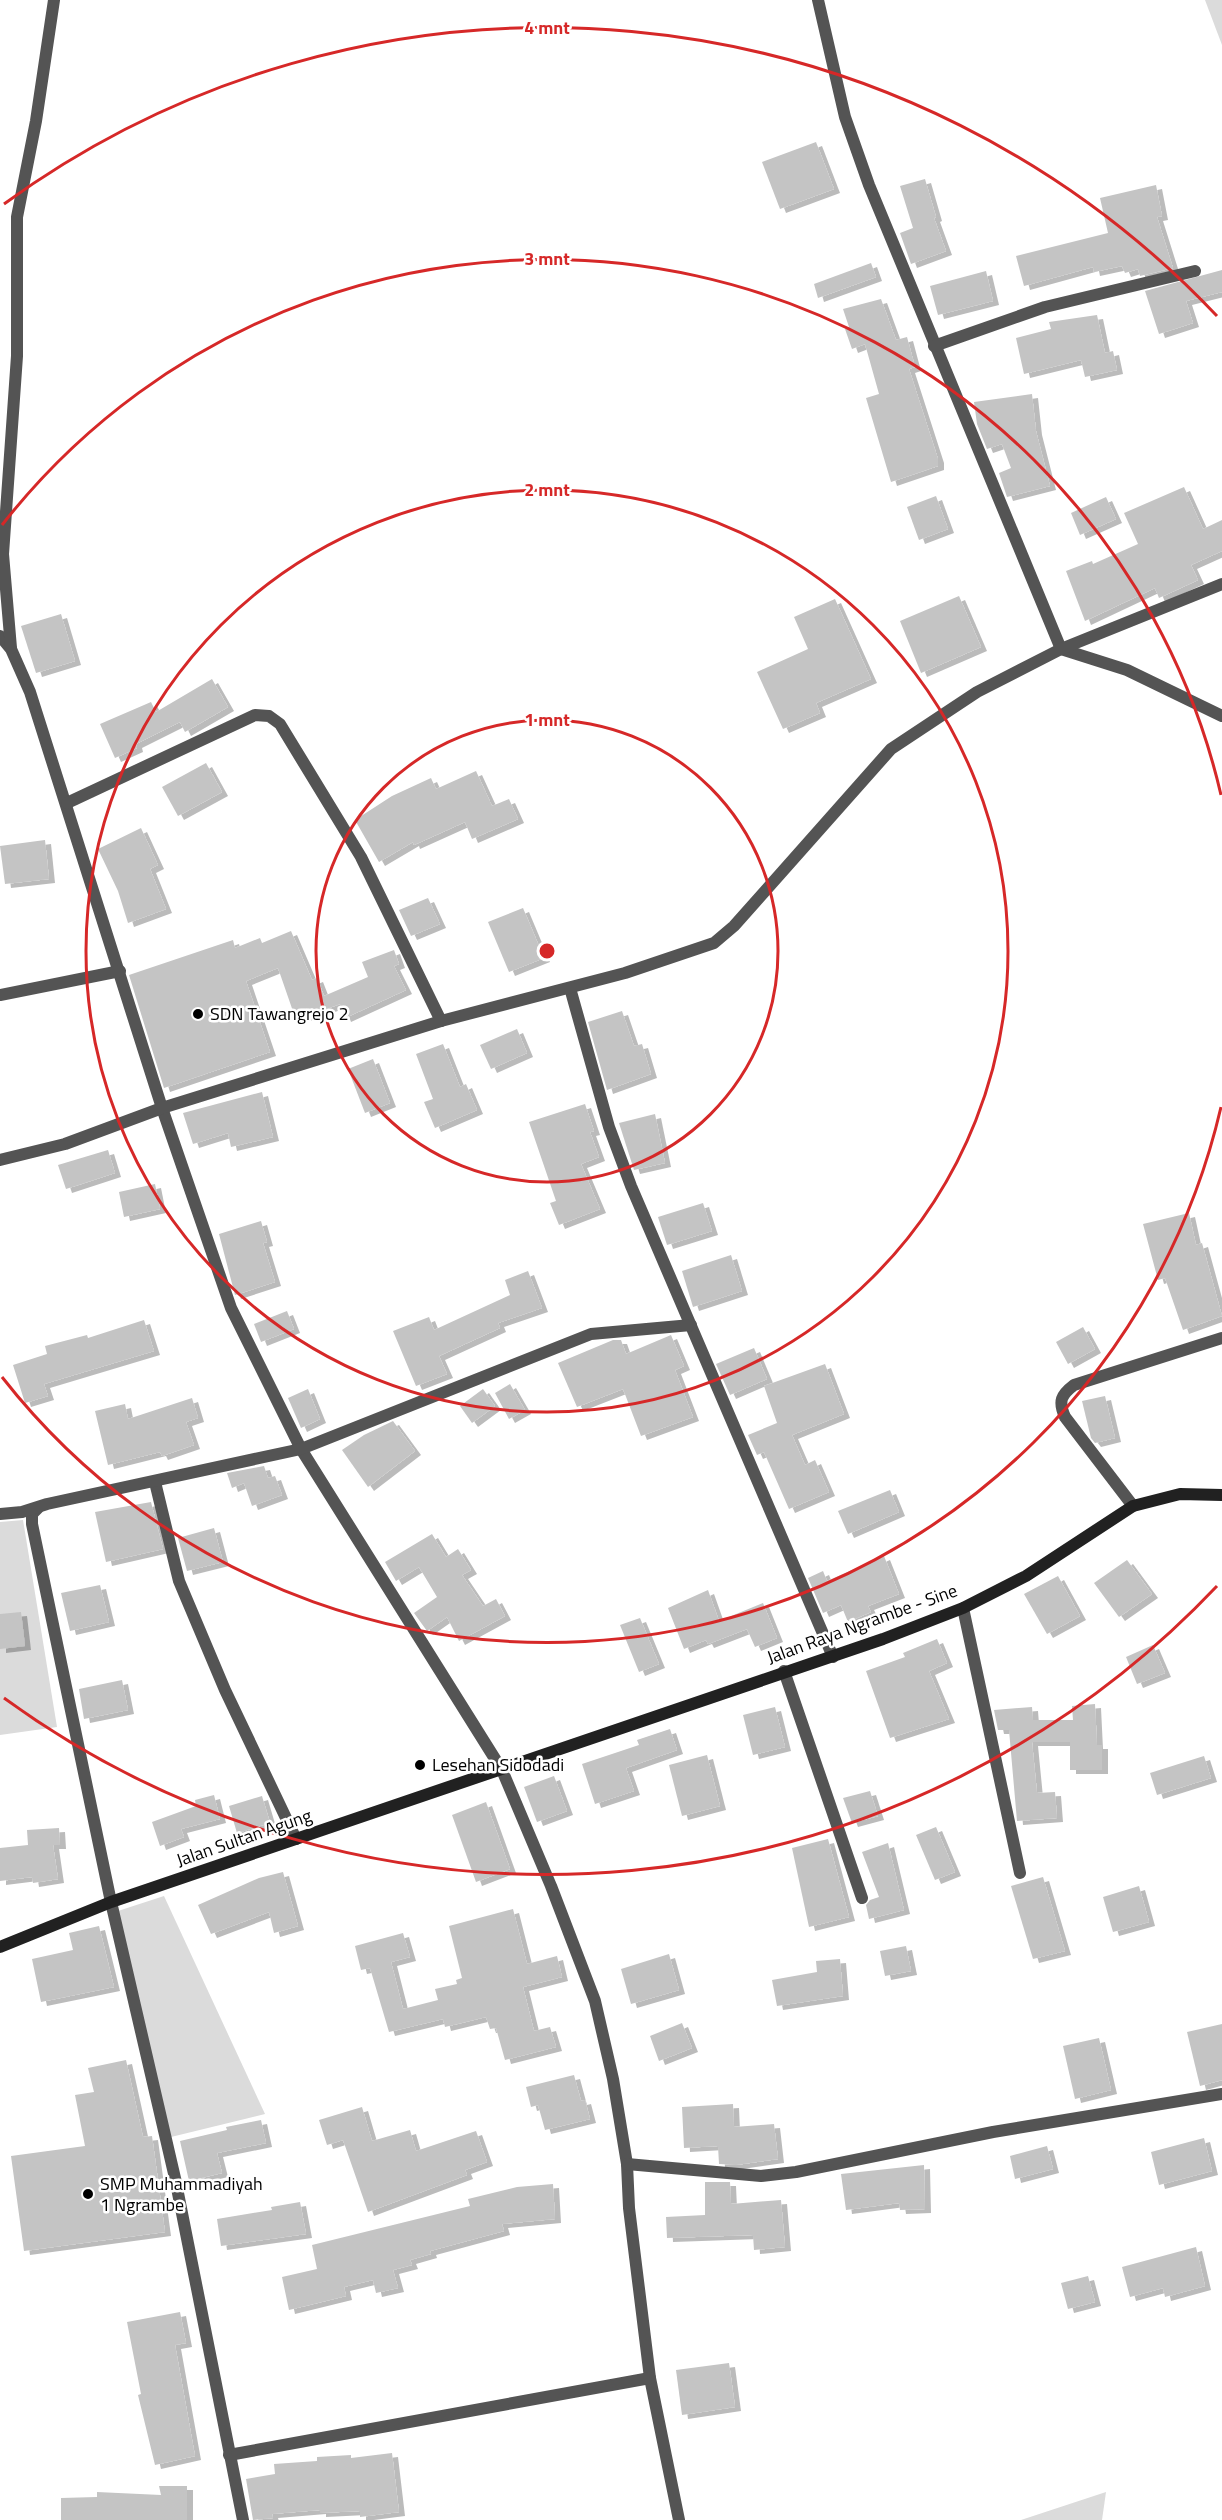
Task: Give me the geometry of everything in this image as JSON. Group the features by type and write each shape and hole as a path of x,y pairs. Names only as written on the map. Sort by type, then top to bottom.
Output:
{"main road":[{"name":"Jalan Raya Ngrambe - Sine","path":"502,1770 784,1671 833,1657 963,1608 1026,1576 1133,1506 1180,1494 1222,1495"},
{"name":"Jalan Sultan Agung","path":"0,1947 111,1902 502,1770"}],"street":[{"path":"11,649 3,554 16,356 17,217 36,121 54,0"},
{"path":"818,0 845,117 869,185 1060,650"},
{"path":"934,346 1045,307 1195,271"},
{"path":"0,1160 65,1144 162,1108 441,1021 625,973 714,943 734,926 891,749 977,692 1060,650 1222,584"},
{"path":"0,636 11,649 30,692 162,1108 231,1308 301,1449 502,1770 551,1886 595,2001 613,2079 627,2164 629,2208 650,2378 679,2520"},
{"path":"1060,650 1127,670 1222,716"},
{"path":"67,803 255,715 269,716 280,724 361,857 441,1021"},
{"path":"0,995 120,971"},
{"path":"570,988 609,1126 631,1186 833,1657"},
{"path":"0,1514 38,1508 301,1449 591,1334 691,1325"},
{"path":"1133,1506 1065,1417 1060,1404 1062,1394 1074,1385 1222,1338"},
{"path":"155,1482 179,1581 225,1690 296,1839"},
{"path":"38,1508 32,1514 32,1524 111,1902 176,2178 243,2520"},
{"path":"963,1608 1020,1873"},
{"path":"784,1671 862,1898"},
{"path":"627,2164 761,2176 796,2172 993,2132 1222,2094"},
{"path":"229,2455 650,2378"}],"shaded area":[{"path":"1205,0 1222,0 1222,45"},
{"path":"23,1520 57,1727 0,1735 0,1522"},
{"path":"164,1896 265,2114 171,2137 118,1911"},
{"path":"1106,2492 1102,2520 1021,2520"}],"building":[{"path":"816,142 834,189 780,209 762,162"},
{"path":"925,179 936,217 934,218 946,251 911,264 900,233 913,228 900,186"},
{"path":"1156,185 1162,216 1157,217 1173,268 1140,276 1138,269 1125,273 1122,266 1094,272 1093,267 1024,286 1016,256 1108,233 1100,198"},
{"path":"871,263 876,277 818,298 814,284"},
{"path":"1222,270 1222,292 1186,301 1193,323 1159,334 1145,291"},
{"path":"986,271 993,301 938,315 930,286"},
{"path":"881,299 896,340 907,337 915,367 909,369 938,459 938,466 891,482 866,398 879,394 865,344 852,349 845,329 849,327 843,309"},
{"path":"1097,315 1105,353 1113,351 1117,370 1085,377 1081,360 1024,374 1016,338 1051,329 1049,322"},
{"path":"1032,394 1036,431 1050,486 1007,497 999,473 1011,468 1002,444 987,449 977,424 974,402"},
{"path":"1184,487 1203,529 1222,520 1222,551 1191,565 1198,580 1159,598 1155,588 1085,621 1066,571 1092,561 1093,564 1138,544 1124,513"},
{"path":"936,496 948,529 919,540 907,507"},
{"path":"1106,497 1116,519 1080,535 1071,513"},
{"path":"959,596 981,647 921,673 900,621"},
{"path":"835,599 871,679 816,703 820,713 783,729 757,672 808,649 794,617"},
{"path":"61,614 75,661 36,673 21,626"},
{"path":"212,679 228,707 185,732 180,722 136,744 137,748 115,758 100,724 151,702 156,712"},
{"path":"206,763 222,792 178,816 162,787"},
{"path":"476,771 492,806 509,799 518,819 472,839 465,822 414,845 413,842 379,862 355,820 392,796 431,778 436,789"},
{"path":"141,828 158,865 150,869 166,909 128,923 118,891 98,849"},
{"path":"45,840 49,879 5,884 0,846"},
{"path":"428,898 440,924 411,936 399,910"},
{"path":"523,908 544,958 509,972 488,922"},
{"name":"SDN Tawangrejo 2","path":"291,931 312,980 317,978 324,996 368,977 362,962 394,950 399,964 394,966 406,990 345,1018 340,1004 296,1020 278,968 246,981 270,1052 164,1088 129,975 233,940 235,948 260,938 262,943"},
{"path":"622,1011 634,1046 642,1044 651,1074 607,1090 588,1022"},
{"path":"517,1029 527,1053 491,1069 480,1045"},
{"path":"443,1044 460,1087 466,1084 477,1110 435,1128 424,1102 433,1099 416,1054"},
{"path":"373,1059 390,1103 365,1113 348,1069"},
{"path":"262,1092 273,1137 231,1147 228,1133 193,1144 183,1113"},
{"path":"585,1104 594,1131 590,1132 599,1157 581,1164 600,1209 559,1225 550,1203 556,1201 529,1122"},
{"path":"655,1114 665,1163 634,1170 619,1123"},
{"path":"108,1150 115,1173 66,1189 58,1165"},
{"path":"155,1184 160,1209 124,1217 119,1192"},
{"path":"703,1203 712,1231 667,1245 658,1217"},
{"path":"1189,1213 1196,1245 1202,1243 1222,1316 1183,1330 1165,1278 1158,1280 1143,1224"},
{"path":"261,1221 267,1242 263,1243 275,1282 235,1295 219,1234"},
{"path":"731,1255 742,1291 693,1307 682,1271"},
{"path":"528,1271 542,1308 498,1323 500,1328 439,1356 447,1374 416,1386 393,1331 429,1317 434,1330 510,1295 505,1280"},
{"path":"287,1311 294,1329 261,1342 254,1324"},
{"path":"144,1320 154,1351 44,1384 48,1396 25,1403 13,1365 47,1354 45,1346 87,1335 88,1338"},
{"path":"1083,1327 1095,1349 1068,1364 1056,1342"},
{"path":"671,1335 684,1366 675,1370 693,1417 641,1436 623,1389 577,1407 558,1363 613,1340 621,1340 626,1354"},
{"path":"754,1348 767,1379 730,1395 716,1364"},
{"path":"825,1364 844,1414 792,1435 805,1465 815,1460 829,1492 789,1509 764,1452 757,1455 748,1435 777,1423 764,1386"},
{"path":"510,1384 525,1410 509,1419 495,1393"},
{"path":"308,1389 320,1419 301,1428 288,1398"},
{"path":"483,1389 495,1406 472,1423 460,1406"},
{"path":"1105,1396 1115,1438 1095,1443 1091,1438 1082,1401"},
{"path":"192,1398 198,1418 186,1422 194,1445 162,1456 160,1452 108,1465 95,1411 125,1404 128,1419"},
{"path":"393,1421 415,1451 368,1487 342,1450 364,1435"},
{"path":"264,1466 268,1478 275,1476 282,1495 252,1506 244,1483 232,1488 227,1473"},
{"path":"890,1490 899,1512 848,1534 838,1511"},
{"path":"151,1502 163,1549 106,1562 95,1512"},
{"path":"214,1528 223,1562 187,1571 178,1538"},
{"path":"432,1534 446,1557 458,1549 471,1570 462,1575 483,1606 496,1599 505,1616 459,1641 447,1617 427,1631 414,1613 437,1597 419,1567 396,1581 385,1562"},
{"path":"884,1556 899,1594 868,1606 871,1612 848,1622 841,1605 823,1613 808,1578 823,1571 827,1581"},
{"path":"1127,1560 1152,1594 1119,1617 1094,1583"},
{"path":"1058,1576 1080,1616 1047,1634 1024,1594"},
{"path":"100,1585 109,1622 70,1631 61,1593"},
{"path":"708,1590 719,1621 763,1603 777,1638 755,1647 747,1629 708,1644 706,1640 684,1649 668,1608"},
{"path":"21,1612 25,1646 0,1649 0,1614"},
{"path":"640,1618 659,1664 639,1672 620,1625"},
{"path":"937,1639 947,1663 929,1671 949,1719 890,1738 866,1671 905,1657 903,1653"},
{"path":"1153,1645 1165,1673 1137,1684 1126,1657"},
{"path":"122,1680 128,1710 84,1719 79,1689"},
{"path":"1095,1704 1097,1745 1102,1745 1102,1770 1070,1770 1070,1742 1032,1742 1037,1793 1055,1792 1057,1818 1017,1821 1009,1730 998,1730 994,1710 1032,1707 1033,1720 1073,1720 1072,1706"},
{"path":"775,1707 785,1747 753,1755 743,1715"},
{"path":"670,1729 677,1750 626,1768 634,1791 595,1804 582,1764 639,1745 637,1740"},
{"path":"707,1755 720,1806 682,1816 669,1765"},
{"path":"1204,1756 1211,1778 1157,1795 1150,1773"},
{"path":"554,1776 567,1811 537,1822 524,1787"},
{"path":"870,1791 878,1816 852,1823 843,1798"},
{"path":"214,1795 220,1819 181,1829 184,1837 160,1846 152,1822 196,1806 195,1800"},
{"path":"262,1796 270,1823 237,1833 229,1806"},
{"path":"486,1802 510,1869 476,1882 452,1815"},
{"path":"936,1827 955,1872 935,1880 916,1835"},
{"path":"59,1828 60,1845 53,1845 58,1879 33,1883 32,1877 0,1881 0,1848 28,1845 27,1830"},
{"path":"828,1839 849,1917 809,1927 792,1848"},
{"path":"888,1843 904,1910 869,1919 866,1905 870,1900 879,1897 862,1852"},
{"path":"283,1872 298,1926 274,1933 269,1912 211,1934 198,1905 259,1878"},
{"path":"1043,1877 1065,1951 1033,1959 1011,1886"},
{"path":"1139,1886 1149,1922 1113,1932 1103,1897"},
{"path":"513,1909 527,1964 557,1956 562,1977 523,1987 534,2031 550,2027 556,2047 505,2060 496,2028 490,2029 486,2017 445,2027 443,2019 389,2032 370,1968 361,1970 355,1946 403,1933 410,1957 391,1962 403,2009 438,2000 435,1989 457,1984 456,1980 462,1978 449,1926"},
{"path":"99,1926 114,1987 41,2002 32,1959 73,1950 69,1933"},
{"path":"906,1946 911,1971 885,1976 880,1951"},
{"path":"669,1954 679,1990 631,2004 621,1969"},
{"path":"840,1959 843,1996 777,2006 772,1980 817,1972 816,1961"},
{"path":"682,2023 692,2048 659,2061 650,2036"},
{"path":"1222,2024 1222,2080 1200,2086 1187,2032"},
{"path":"1099,2038 1111,2090 1075,2099 1063,2046"},
{"name":"SMP Muhammadiyah 1 Ngrambe","path":"126,2060 143,2137 152,2136 165,2232 24,2251 11,2156 85,2146 75,2095 94,2092 88,2068"},
{"path":"574,2075 581,2101 585,2100 590,2119 545,2130 538,2105 531,2107 526,2087"},
{"path":"733,2104 734,2127 774,2124 778,2159 736,2165 719,2164 718,2146 684,2148 682,2107"},
{"path":"362,2107 372,2141 410,2130 416,2151 476,2131 487,2162 465,2170 467,2175 368,2212 343,2140 327,2145 319,2120"},
{"path":"261,2120 266,2143 217,2153 222,2173 189,2181 180,2141 227,2130 226,2127"},
{"path":"1204,2138 1212,2171 1159,2185 1151,2152"},
{"path":"1047,2146 1053,2169 1015,2179 1010,2156"},
{"path":"924,2165 925,2209 900,2210 899,2203 846,2210 841,2174"},
{"path":"705,2182 730,2182 731,2204 781,2200 785,2247 754,2250 753,2235 667,2238 666,2217 705,2215"},
{"path":"553,2184 555,2219 502,2224 504,2231 430,2251 431,2254 410,2260 412,2265 393,2270 398,2288 376,2293 373,2280 344,2287 346,2296 289,2310 282,2277 317,2269 312,2245 470,2206 468,2199 517,2187"},
{"path":"300,2202 306,2234 221,2246 217,2219 272,2210 271,2207"},
{"path":"1196,2247 1205,2286 1165,2297 1163,2288 1130,2297 1122,2267"},
{"path":"1088,2276 1095,2302 1068,2309 1061,2283"},
{"path":"180,2312 186,2343 175,2345 195,2456 155,2465 138,2395 141,2394 127,2322"},
{"path":"729,2363 735,2407 682,2415 676,2370"},
{"path":"392,2453 399,2512 360,2517 360,2511 320,2513 320,2510 272,2514 273,2518 253,2520 246,2479 275,2474 274,2464 317,2461 317,2457 351,2455 351,2458"},
{"path":"159,2486 187,2486 187,2520 61,2520 61,2498 97,2497 97,2492 161,2495"}],"place":[{"name":"SDN Tawangrejo 2","path":"198,1014"},
{"name":"Lesehan Sidodadi","path":"420,1765"},
{"name":"SMP Muhammadiyah 1 Ngrambe","path":"88,2194"}]}
